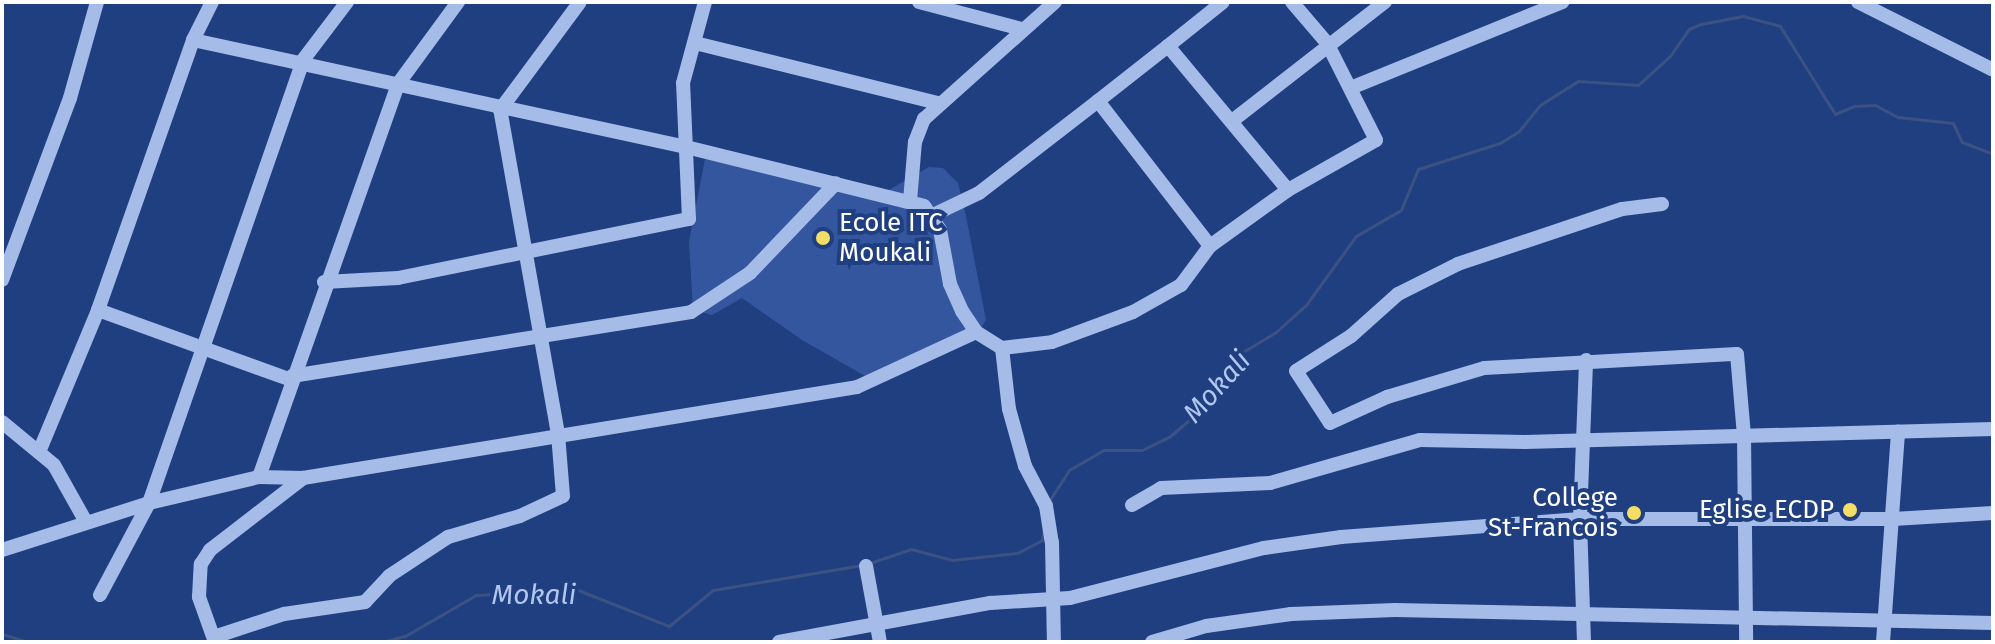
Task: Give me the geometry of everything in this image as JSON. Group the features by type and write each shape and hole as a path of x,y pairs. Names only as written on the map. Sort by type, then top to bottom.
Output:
{"street":[{"path":"2,280 70,98 97,2"},
{"path":"39,452 98,310 193,40 212,2"},
{"path":"100,595 149,503 303,60 347,2"},
{"path":"259,477 324,282 398,84 458,2"},
{"path":"303,478 210,550 201,564 199,597 214,640 284,614 365,602 389,576 448,537 560,498 558,434 500,110 580,2"},
{"path":"324,282 398,278 689,219 683,83 705,2"},
{"path":"919,2 1022,29"},
{"path":"910,201 915,142 937,103 1055,2"},
{"path":"933,215 979,193 1223,2"},
{"path":"193,40 303,60 500,110 686,147 910,201 933,215 950,284 976,332 1002,348 1052,342 1133,312 1181,285 1210,246 1288,190 1374,144 1375,134 1353,87 1327,43 1292,2"},
{"path":"1232,121 1327,43 1385,2"},
{"path":"1353,87 1562,2"},
{"path":"1858,2 1993,70"},
{"path":"695,43 937,103"},
{"path":"1168,46 1288,190"},
{"path":"1098,101 1210,246"},
{"path":"98,310 292,378 539,337 701,308 750,273 836,183"},
{"path":"1662,204 1622,209 1458,264 1398,294 1351,336 1296,371 1330,423 1387,397 1461,373 1586,360 1737,354 1744,435 1746,642"},
{"path":"2,550 149,503 259,477 303,478 857,387 976,332"},
{"path":"1002,348 1022,459 1046,506 1054,600 1054,642"},
{"path":"1584,642 1580,519 1586,437 1586,360"},
{"path":"2,422 39,452 66,481 86,522"},
{"path":"1132,505 1161,488 1270,483 1420,440 1525,442 1586,437 1993,429"},
{"path":"1883,642 1898,432"},
{"path":"779,642 990,603 1054,600 1279,546 1580,519 1893,519 1993,513"},
{"path":"866,566 880,622 880,642"},
{"path":"1152,642 1206,626 1291,614 1583,610 1993,623"}],"shaded area":[{"path":"705,159 887,191 929,167 943,168 958,183 986,320 976,336 874,381 802,340 742,298 712,315 693,310 689,242"}],"waterway":[{"name":"Mokali","path":"1049,501 1069,470 1103,450 1142,450 1169,437 1199,412 1241,353 1276,332 1306,305 1356,236 1401,210 1418,169 1500,143 1519,131 1540,105 1578,81 1638,85 1670,56 1689,29 1701,24 1743,16 1780,26 1835,114 1854,106 1875,105 1898,117 1953,123 1962,142 1993,154"},
{"name":"Mokali","path":"870,563 911,549 952,560 1017,553 1042,540 1044,528"},
{"name":"Mokali","path":"382,642 405,636 476,595 578,590 669,626 713,590 862,565"},
{"name":"Mokali","path":"2,634 28,642"}],"place":[{"name":"Ecole ITC Moukali","path":"823,238"},
{"name":"Eglise ECDP","path":"1850,510"},
{"name":"College St-Francois","path":"1634,513"}]}
